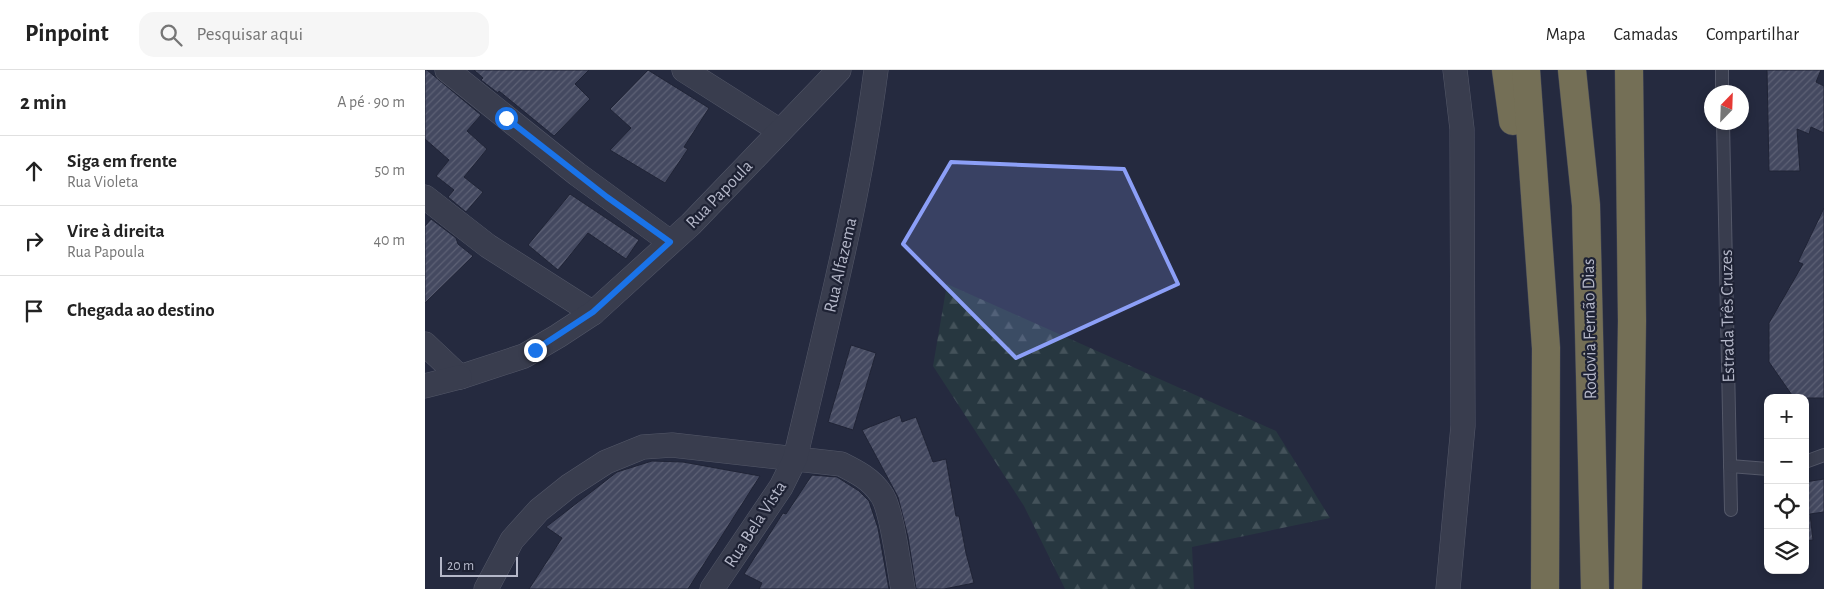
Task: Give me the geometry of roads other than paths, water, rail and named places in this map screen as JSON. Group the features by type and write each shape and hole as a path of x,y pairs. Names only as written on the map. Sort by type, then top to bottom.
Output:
{"highway":[{"path":"1506,70 1545,372"},
{"path":"1526,70 1546,348 1545,589"},
{"name":"Rodovia Fernão Dias","path":"1572,70 1586,205 1595,589"},
{"path":"1628,589 1632,322 1629,70"}],"street":[{"path":"447,70 584,180 670,242"},
{"path":"684,70 780,131"},
{"name":"Rua Papoula","path":"425,386 460,377 524,356 593,312 718,197 839,70"},
{"name":"Rua Alfazema","path":"795,459 853,211 876,70"},
{"path":"1447,589 1463,426 1462,129 1455,70"},
{"path":"425,196 500,254 593,312"},
{"path":"425,344 460,377"},
{"path":"486,589 512,540 539,510 569,486 607,462 643,447 672,445 841,464 863,475 882,495 889,518 903,589"},
{"name":"Rua Bela Vista","path":"712,589 781,487 795,459"}],"lane":[{"path":"1721,70 1722,85"},
{"name":"Estrada Três Cruzes","path":"1723,130 1731,510"},
{"path":"1809,461 1824,455"},
{"path":"1730,466 1764,469"}]}
